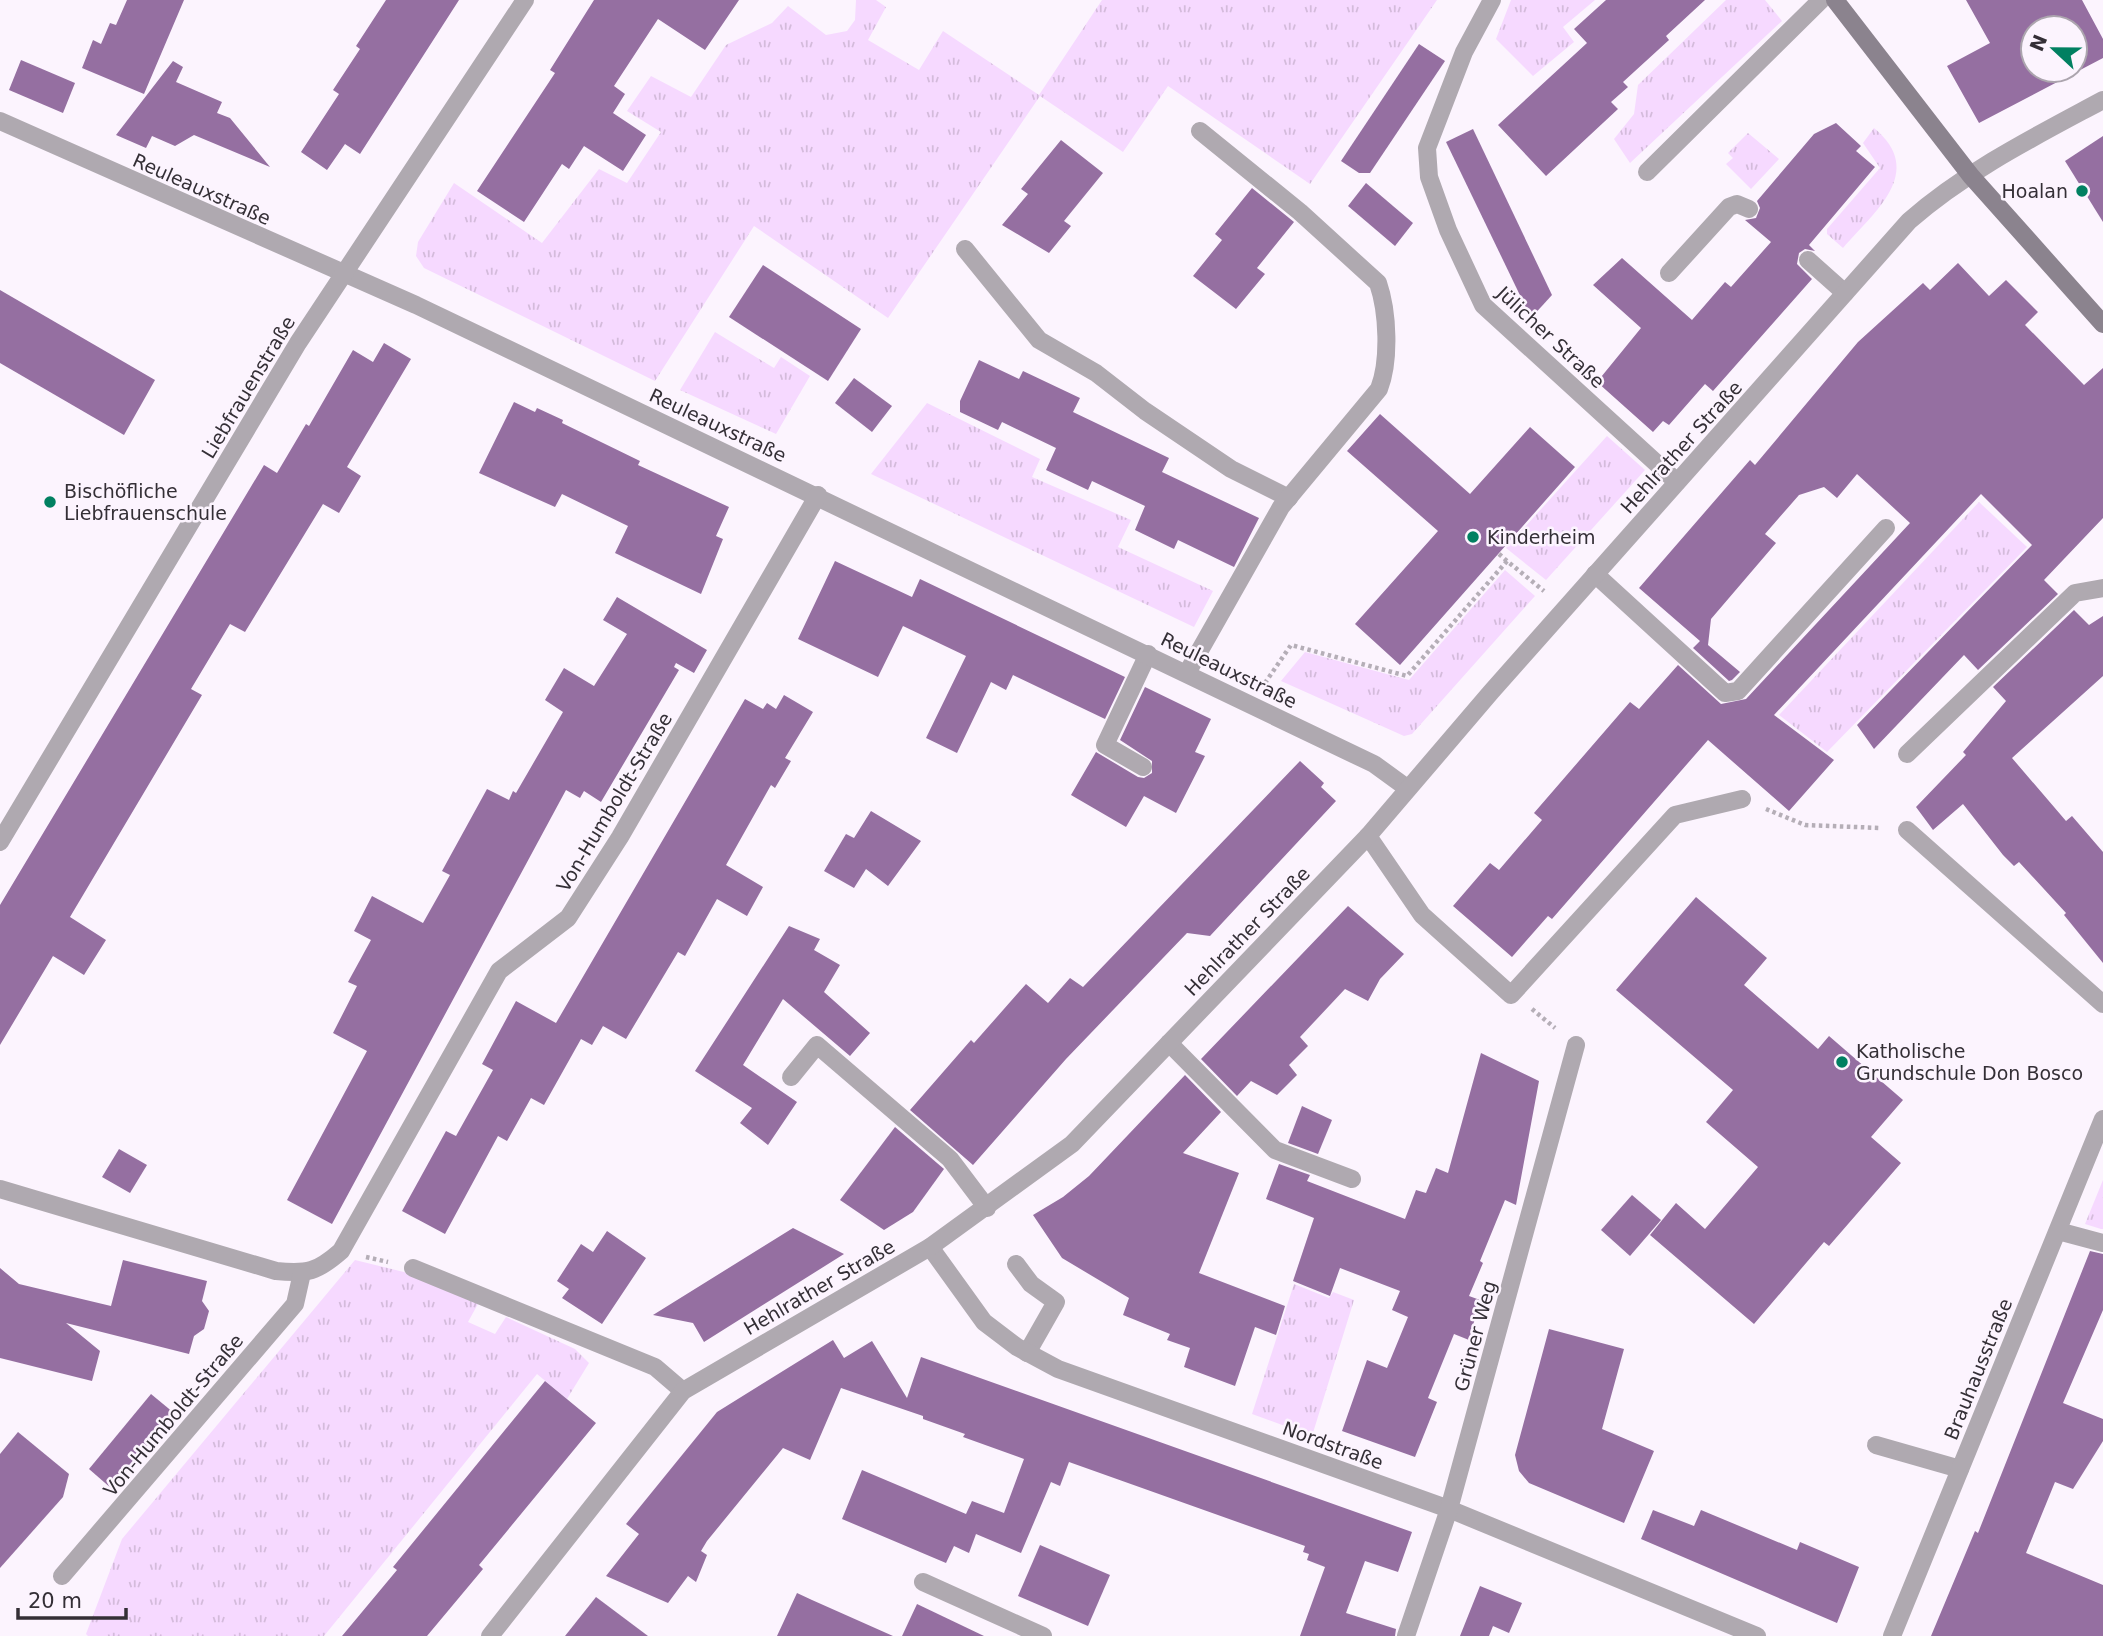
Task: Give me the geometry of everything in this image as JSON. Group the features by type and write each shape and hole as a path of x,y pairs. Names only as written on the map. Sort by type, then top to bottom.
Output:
{"street":[{"name":"Liebfrauenstraße","path":"0,842 342,274 525,0"},
{"name":"Jülicher Straße","path":"1492,0 1464,52 1427,148 1429,177 1448,230 1483,305 1677,482"},
{"path":"1647,172 1821,0"},
{"path":"1835,0 1971,176 2103,324"},
{"name":"Hehlrather Straße","path":"490,1636 683,1391 930,1247 1072,1144 1368,836 1595,574 1909,221 2015,147 2103,100"},
{"name":"Reuleauxstraße","path":"0,121 416,305 818,495 1374,764 1408,788"},
{"path":"1187,673 1289,498 1379,390 1384,377 1385,358 1383,298 1378,283 1200,131"},
{"path":"1669,274 1730,207 1737,204 1749,209"},
{"path":"965,249 1039,340 1096,373 1145,411 1231,469 1289,498"},
{"path":"1808,260 1845,293"},
{"name":"Von-Humboldt-Straße","path":"62,1576 295,1304 302,1273 323,1268 341,1251 499,971 568,918 620,837 818,495"},
{"path":"1595,574 1725,692 1738,691 1886,528"},
{"path":"1907,754 2075,593 2103,588"},
{"path":"1143,767 1105,745 1148,654"},
{"path":"1368,836 1422,915 1511,995 1675,815 1742,799"},
{"path":"1908,830 2103,1004"},
{"path":"1169,1043 1275,1150 1352,1179"},
{"path":"791,1077 817,1045 950,1159 987,1208"},
{"name":"Grüner Weg","path":"1406,1636 1449,1509 1576,1045"},
{"name":"Brauhausstraße","path":"1892,1636 2103,1119"},
{"path":"0,1189 276,1271 302,1273"},
{"path":"2058,1231 2103,1243"},
{"name":"Nordstraße","path":"930,1247 984,1322 1027,1353 1058,1369 1449,1509 1757,1636"},
{"path":"1016,1264 1031,1283 1056,1302 1027,1353"},
{"path":"413,1268 655,1367 683,1391"},
{"path":"1876,1445 1960,1469"},
{"path":"923,1582 1043,1636"}],"path":[{"path":"1499,554 1545,592"},
{"path":"1250,704 1291,645 1406,676 1507,561"},
{"path":"1742,799 1805,825 1908,830"},
{"path":"1511,995 1576,1045"},
{"path":"341,1251 413,1268"}],"green space":[{"path":"856,0 876,0 886,7 868,40 919,70 943,31 1039,95 1102,0 1437,0 1310,184 1168,86 1123,152 1040,96 888,318 754,226 655,381 424,268 416,256 418,242 454,183 542,243 599,169 627,183 661,132 627,111 651,76 691,97 726,45 772,23 788,6 826,35 847,31 855,20"},
{"path":"1511,0 1595,0 1563,27 1574,42 1533,76 1496,39"},
{"path":"1726,0 1765,0 1782,21 1630,163 1614,139 1634,114 1638,85"},
{"path":"1874,128 1889,144 1896,160 1896,176 1880,206 1843,248 1827,234 1827,229 1880,168 1863,143"},
{"path":"1748,133 1779,159 1751,189 1726,164 1733,158 1728,153"},
{"path":"715,332 774,368 781,357 810,376 776,434 680,390"},
{"path":"927,403 1040,459 1032,477 1131,520 1118,547 1213,591 1194,627 871,474"},
{"path":"1607,436 1645,470 1546,580 1506,548"},
{"path":"1979,502 2027,547 1827,752 1779,715"},
{"path":"1505,570 1535,596 1412,734 1404,736 1281,681 1305,652 1409,680"},
{"path":"2103,1180 2103,1229 2101,1229 2085,1224"},
{"path":"355,1260 412,1274 479,1302 468,1322 495,1334 506,1317 575,1349 589,1363 567,1399 537,1374 324,1636 88,1636 86,1634 122,1539"},
{"path":"1294,1284 1329,1298 1333,1292 1354,1300 1312,1436 1252,1414"}],"building":[{"path":"127,0 184,0 144,94 82,68 93,40 101,44 110,23 116,25"},
{"path":"386,0 459,0 360,154 345,144 327,170 301,152 339,94 333,90 360,49 356,46"},
{"path":"594,0 739,0 705,50 658,19 614,86 625,94 613,113 646,135 623,171 584,146 569,169 562,164 524,222 477,191 555,73 550,70"},
{"path":"1606,0 1705,0 1666,36 1669,40 1623,82 1628,87 1611,102 1618,109 1546,176 1498,125 1587,43 1574,29"},
{"path":"1966,0 2082,0 2103,39 2103,58 2089,65 2089,14 2019,14 2019,84 2053,84 1979,123 1947,66 1990,43"},
{"path":"1419,44 1445,61 1370,173 1359,173 1341,161"},
{"path":"21,60 75,83 63,113 9,90"},
{"path":"173,61 183,67 176,82 222,102 217,113 230,118 270,167 194,135 175,146 152,136 146,148 116,135"},
{"path":"1836,123 1861,146 1856,151 1875,167 1809,245 1815,251 1805,249 1799,253 1797,264 1812,279 1713,391 1705,384 1669,425 1663,421 1653,432 1597,382 1641,328 1593,285 1622,258 1692,320 1725,282 1731,287 1771,242 1745,220 1756,218 1760,208 1757,201 1814,134"},
{"path":"1473,129 1552,295 1531,318 1446,142"},
{"path":"2103,136 2103,222 2065,161"},
{"path":"1061,140 1103,173 1064,221 1071,226 1049,253 1002,225 1028,194 1021,189"},
{"path":"1366,183 1413,223 1395,246 1348,206"},
{"path":"1252,188 1294,222 1257,268 1265,274 1236,309 1193,276 1222,240 1215,234"},
{"path":"1958,263 1989,296 2006,280 2038,312 2025,325 2084,385 2103,368 2103,518 2044,580 2058,594 1978,670 1964,655 1874,749 1857,725 2032,545 1981,494 1774,715 1834,760 1789,811 1708,740 1552,919 1548,916 1512,957 1453,906 1490,863 1499,870 1542,820 1534,813 1630,702 1639,709 1678,665 1721,704 1746,699 1910,523 1857,474 1837,498 1824,487 1799,495 1765,534 1776,543 1711,619 1708,645 1740,672 1729,681 1693,648 1700,641 1639,588 1750,460 1755,465 1858,342 1923,283 1930,290"},
{"path":"763,265 861,329 828,381 729,317"},
{"path":"0,290 155,380 124,435 0,363"},
{"path":"384,343 411,359 347,467 361,476 339,513 323,504 245,632 230,624 191,689 202,695 70,917 106,940 84,975 53,956 0,1045 0,905 264,465 277,473 306,424 309,426 353,350 373,362"},
{"path":"979,360 1019,379 1023,371 1080,398 1073,412 1169,458 1162,472 1259,518 1234,567 1178,540 1174,549 1135,530 1145,506 1092,481 1088,490 1046,470 1056,448 1002,422 998,430 960,412 960,401"},
{"path":"854,378 892,406 872,432 835,403"},
{"path":"514,402 535,412 537,408 563,420 562,423 640,461 638,465 729,507 716,536 723,539 701,594 615,553 628,526 562,494 555,507 479,473"},
{"name":"Kinderheim","path":"1380,414 1470,494 1530,427 1575,467 1400,665 1355,624 1438,531 1347,451"},
{"path":"835,561 912,597 920,579 1125,677 1105,719 1013,675 1006,690 991,682 957,753 926,738 966,656 903,626 878,677 798,639"},
{"path":"617,597 707,650 694,673 676,663 674,667 679,670 601,802 584,791 580,798 566,790 332,1224 287,1200 367,1051 333,1033 357,986 348,982 371,940 354,931 372,896 423,923 450,875 442,871 487,789 509,800 513,791 516,793 563,712 545,700 564,668 594,686 627,634 603,620"},
{"path":"2074,610 2089,625 2103,616 2103,676 2012,758 2066,821 2072,816 2103,852 2103,963 2064,915 2066,913 2019,862 2014,866 2003,855 1963,804 1933,830 1916,807 1966,755 1963,752 2006,701 1993,687"},
{"path":"1145,687 1211,719 1195,752 1205,756 1176,813 1144,796 1126,827 1071,795 1096,752 1138,777 1144,778 1152,773 1152,761 1120,740"},
{"path":"784,695 813,712 785,758 791,761 775,788 771,785 726,865 763,887 747,916 717,899 685,956 678,952 626,1039 603,1026 592,1045 581,1039 544,1105 531,1098 507,1141 498,1136 445,1234 402,1211 446,1131 456,1136 493,1070 482,1064 516,1001 556,1023 745,699 763,709 767,703 776,709"},
{"path":"1300,761 1324,783 1321,787 1336,801 1210,936 1187,933 1066,1059 973,1165 910,1110 971,1040 974,1043 1026,984 1048,1003 1070,978 1083,987"},
{"path":"871,811 921,841 888,886 866,869 854,888 824,871 846,834 854,838"},
{"path":"1696,897 1767,958 1744,985 1818,1049 1829,1036 1903,1100 1871,1137 1901,1163 1829,1246 1824,1242 1754,1324 1650,1235 1676,1203 1705,1229 1758,1167 1706,1122 1733,1090 1616,990"},
{"path":"1348,906 1404,954 1380,979 1368,1001 1345,989 1300,1037 1308,1046 1289,1065 1297,1075 1277,1095 1251,1081 1237,1096 1201,1059"},
{"path":"789,926 820,939 814,950 840,965 824,992 870,1033 850,1056 783,999 743,1065 797,1102 768,1145 740,1123 752,1108 695,1071"},
{"path":"1481,1053 1539,1081 1516,1205 1505,1200 1480,1261 1483,1263 1469,1296 1480,1300 1469,1340 1454,1334 1428,1398 1437,1402 1415,1457 1342,1431 1367,1360 1387,1368 1408,1317 1392,1310 1400,1291 1340,1268 1330,1296 1293,1281 1314,1218 1266,1199 1279,1164 1310,1175 1307,1181 1405,1219 1416,1190 1426,1193 1436,1168 1448,1173"},
{"path":"1185,1075 1221,1112 1183,1153 1239,1173 1199,1273 1285,1306 1276,1335 1255,1327 1235,1386 1184,1367 1190,1348 1167,1340 1170,1334 1123,1315 1129,1298 1062,1258 1033,1215 1063,1197 1089,1176"},
{"path":"1302,1106 1332,1120 1318,1154 1288,1143"},
{"path":"895,1127 944,1169 913,1212 884,1230 840,1200"},
{"path":"119,1149 147,1165 130,1193 102,1177"},
{"path":"1632,1195 1661,1220 1630,1256 1601,1230"},
{"path":"793,1228 844,1254 704,1342 693,1323 653,1315"},
{"path":"607,1231 646,1258 602,1324 562,1298 569,1289 557,1281 581,1244 593,1252"},
{"path":"2090,1251 2103,1254 2103,1310 2063,1403 2103,1419 2103,1441 2073,1489 2055,1482 2026,1553 2103,1585 2103,1636 1931,1636 1975,1531 1978,1533"},
{"path":"123,1260 207,1281 202,1301 209,1311 204,1329 194,1336 189,1354 66,1323 100,1351 92,1381 0,1358 0,1268 19,1284 111,1306"},
{"path":"1549,1329 1624,1349 1602,1429 1654,1451 1624,1523 1529,1483 1519,1471 1515,1455"},
{"path":"833,1340 844,1358 872,1341 907,1398 921,1357 1412,1532 1398,1572 1365,1561 1346,1613 1396,1629 1395,1636 1300,1636 1325,1567 1307,1560 1309,1554 1303,1552 1305,1546 1069,1462 1060,1486 1051,1482 1021,1553 976,1534 969,1553 954,1546 946,1563 842,1519 862,1470 966,1514 972,1501 1004,1513 1024,1459 963,1437 965,1434 923,1419 923,1416 841,1388 810,1460 783,1448 707,1541 701,1551 707,1555 696,1582 688,1576 668,1603 606,1576 639,1534 626,1524 717,1412"},
{"path":"545,1381 596,1423 479,1565 483,1569 427,1636 342,1636 397,1570 393,1567"},
{"path":"151,1394 174,1413 112,1489 89,1469"},
{"path":"18,1432 69,1474 63,1497 0,1568 0,1454"},
{"path":"1653,1510 1694,1526 1701,1510 1797,1550 1800,1542 1859,1567 1837,1623 1641,1539"},
{"path":"1040,1545 1110,1575 1088,1626 1018,1596"},
{"path":"1480,1586 1522,1603 1509,1633 1493,1626 1489,1636 1460,1636"},
{"path":"797,1593 812,1600 893,1636 777,1636"},
{"path":"596,1597 648,1636 565,1636"},
{"path":"917,1604 984,1636 902,1636"}],"place":[{"name":"Hoalan","path":"2082,191"},
{"name":"Bischöfliche Liebfrauenschule","path":"50,502"},
{"name":"Kinderheim","path":"1473,537"},
{"name":"Katholische Grundschule Don Bosco","path":"1842,1062"}]}
